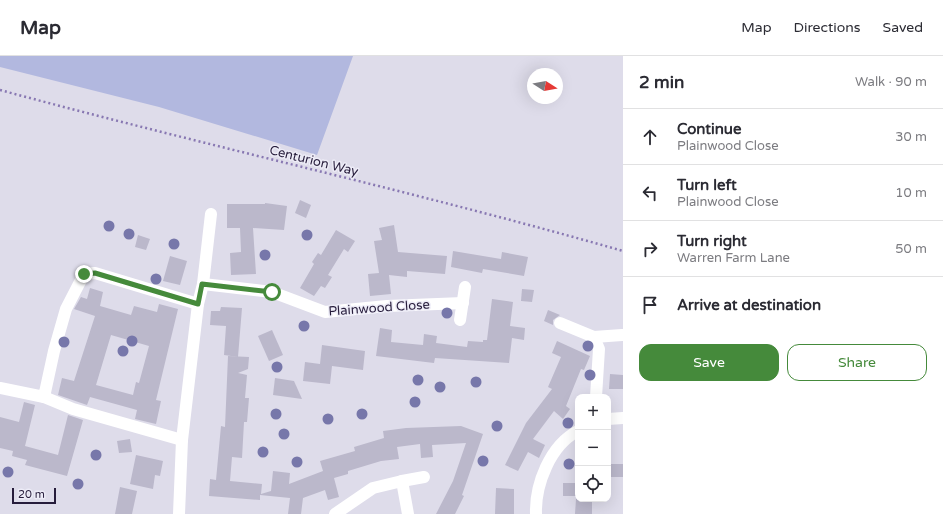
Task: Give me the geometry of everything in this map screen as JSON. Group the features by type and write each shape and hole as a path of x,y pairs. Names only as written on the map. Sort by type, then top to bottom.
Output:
{"street":[{"path":"179,514 182,440 198,304 211,214"},
{"path":"44,397 54,351 66,308 84,274 95,273 198,304"},
{"name":"Plainwood Close","path":"202,284 272,292 326,312 387,306 463,302"},
{"path":"460,320 465,287"},
{"path":"560,323 594,337 622,335"},
{"path":"594,337 599,349 596,394"},
{"path":"0,388 44,397 73,409 182,440"},
{"path":"611,419 623,418"},
{"path":"536,514 536,504 541,478 552,456 575,432"},
{"path":"335,514 373,488 402,480 424,477"},
{"path":"402,480 408,514"}],"path":[{"name":"Centurion Way","path":"0,90 530,225 623,251"}],"shaded area":[{"path":"0,56 353,56 317,155 159,107 0,67"}],"building":[{"path":"300,200 311,205 306,218 295,213"},
{"path":"265,203 287,206 284,230 253,228 256,274 231,275 230,253 241,252 240,228 227,228 227,204"},
{"path":"394,225 398,252 447,256 445,274 407,271 407,277 389,275 391,294 370,296 368,274 379,273 374,241 382,240 379,228"},
{"path":"336,230 355,241 348,252 344,249 328,275 332,277 325,288 321,286 314,296 300,288 314,264 312,262 318,253 321,255"},
{"path":"138,235 150,239 146,250 135,247"},
{"path":"453,251 501,259 502,252 528,257 524,276 483,269 482,273 451,267"},
{"path":"170,256 187,261 180,285 163,281"},
{"path":"90,288 103,292 100,306 131,315 134,306 157,312 159,304 178,309 156,400 161,401 156,424 135,419 137,410 90,397 87,405 58,395 62,378 74,381 95,316 74,309 81,297 87,299","holes":["111,335 149,346 139,383 136,382 133,395 96,385"]},
{"path":"522,289 534,290 532,302 521,301"},
{"path":"492,299 513,302 510,326 525,328 524,340 512,338 509,363 435,358 434,363 376,356 380,328 392,330 391,342 423,345 424,334 437,336 436,343 467,347 468,341 483,342 483,340 487,340"},
{"path":"221,307 242,308 238,357 224,355 226,326 210,325 211,311 220,311"},
{"path":"548,310 560,315 553,320 553,325 544,321"},
{"path":"272,330 283,355 269,361 258,336"},
{"path":"557,341 590,356 584,370 581,369 566,406 570,409 563,419 554,411 533,439 545,445 539,458 528,452 518,471 505,465 526,423 552,389 548,387 561,357 552,353"},
{"path":"322,345 365,351 363,370 332,366 330,384 303,381 305,362 320,364"},
{"path":"228,356 249,357 248,369 238,373 247,375 245,398 249,398 247,422 244,422 242,458 232,457 230,481 262,484 261,494 271,491 273,471 290,473 289,484 323,471 320,461 355,451 354,447 384,438 383,431 406,428 461,426 483,434 462,495 464,496 455,514 436,514 453,481 466,443 432,445 433,457 421,458 420,444 397,447 399,459 381,461 348,471 348,474 334,478 339,497 328,500 325,490 303,498 301,514 288,514 290,498 260,495 260,500 209,496 210,479 216,480 221,426 225,427"},
{"path":"610,374 623,375 623,389 609,389"},
{"path":"275,378 294,381 302,399 273,395"},
{"path":"24,402 35,405 25,446 58,455 68,415 83,420 67,476 25,465 27,460 12,456 13,451 0,448 0,417 19,422"},
{"path":"130,439 132,452 119,453 117,441"},
{"path":"136,455 163,461 160,476 155,475 153,489 130,484"},
{"path":"611,464 623,464 623,477 611,477"},
{"path":"563,483 575,483 575,496 563,496"},
{"path":"120,487 137,491 132,514 115,514"},
{"path":"496,488 514,489 514,514 495,514"},
{"path":"576,502 592,502 592,514 575,514"}],"route":[{"path":"84,274 95,273 198,304 202,284 272,292"}]}
